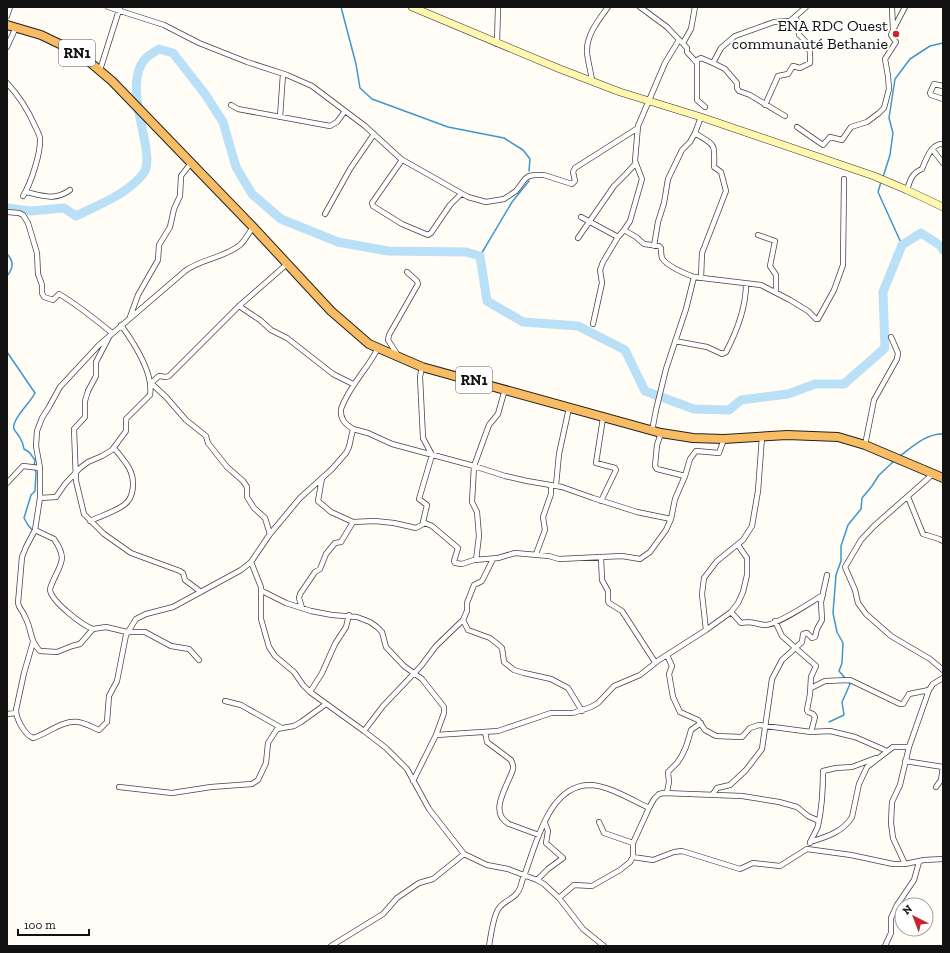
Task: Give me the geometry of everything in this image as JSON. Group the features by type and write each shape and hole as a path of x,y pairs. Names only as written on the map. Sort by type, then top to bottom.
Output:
{"highway":[{"name":"RN1","path":"7,25 40,35 68,48 86,59 112,80 338,318 369,344 422,367 657,432 688,437 724,439 787,435 832,437 865,445 943,478"}],"main road":[{"path":"412,7 560,70 620,92 701,117 874,176 943,207"}],"street":[{"path":"7,16 10,7"},
{"path":"108,7 120,9 164,25 199,42 247,62 283,74 312,86 374,134 402,160 468,198 486,202 504,199 516,191 525,179 529,176 535,175 544,175 572,184 574,181 573,172 576,168 638,128"},
{"path":"497,44 498,7"},
{"path":"592,81 587,53 588,41 594,27 608,7"},
{"path":"640,7 667,27 687,48 687,52 697,65 697,100 705,107"},
{"path":"592,324 602,283 600,270 618,237 630,221 642,179 636,163 638,128 648,100 665,63 691,29 695,7"},
{"path":"713,62 721,48 735,36 774,22 788,21 795,18 806,7"},
{"path":"892,7 893,30"},
{"path":"797,126 823,145 830,137 842,140 852,126 867,122 879,113 886,104 888,89 888,76 885,59 896,42 891,35 905,7"},
{"path":"100,70 120,9"},
{"path":"765,105 778,76 789,74 793,66 799,68 810,64 807,41 799,35 798,22 795,18"},
{"path":"7,47 16,27"},
{"path":"695,61 701,58 713,62 725,69 737,83 737,88 739,91 750,95 785,116"},
{"path":"280,117 283,74"},
{"path":"7,83 23,101 40,138 36,161 25,194 55,197 70,190"},
{"path":"943,86 934,84 930,93 931,95 943,99"},
{"path":"232,105 238,109 299,122 330,126 337,122 345,111"},
{"path":"654,246 668,179 682,150 690,142 695,133 701,117"},
{"path":"695,133 709,141 714,146 714,166 721,172 726,191 702,253 701,278"},
{"path":"325,214 350,169 374,134"},
{"path":"907,190 912,175 922,169 928,153 940,144 943,144"},
{"path":"932,150 943,163"},
{"path":"402,160 372,203 373,206 402,224 428,235 450,205 461,194"},
{"path":"129,318 135,300 158,260 160,246 170,227 174,209 180,196 181,176 191,163"},
{"path":"578,238 614,186 636,163"},
{"path":"624,230 644,244 659,246 661,248 661,257 663,260 694,277 761,285 808,311 816,319 818,319 834,290 843,265 844,179"},
{"path":"7,212 19,213 23,215 30,227 37,253 38,274 44,296 52,300 59,294 72,301 92,316 111,334"},
{"path":"581,216 618,237"},
{"path":"93,629 80,644 59,652 41,651 33,642 25,616 18,603 22,557 35,530 40,498 40,468 36,453 36,437 42,418 50,407 60,387 111,334 191,266 220,256 238,246 253,227"},
{"path":"758,235 775,241 770,266 776,275 776,292"},
{"path":"40,498 56,497 76,472 88,462 102,456 114,448 126,432 126,419 150,395 151,383 159,376 169,376 240,306 287,264"},
{"path":"399,358 388,340 389,335 417,286 417,281 407,272"},
{"path":"686,476 657,469 654,463 658,402 694,277"},
{"path":"675,341 707,347 722,354 726,352 739,324 746,298 746,284"},
{"path":"240,306 271,330 287,338 333,374 353,384"},
{"path":"122,325 135,346 151,383 166,397 186,420 206,436 208,443 227,467 243,481 247,487 247,497 254,508 265,518 270,534"},
{"path":"111,334 96,362 96,377 88,391 85,401 85,417 74,429 77,485 83,512 106,536 131,553 183,572 185,580 201,592"},
{"path":"865,445 874,400 897,359 898,353 892,337"},
{"path":"378,348 353,384 344,403 341,414 343,421 352,429 368,433 392,444 505,476 570,489 601,501 637,512 671,519"},
{"path":"322,478 318,500 319,503 334,513 353,522 374,521 394,523 416,528 424,522 427,505 419,499 432,455 423,438 420,377 422,367"},
{"path":"476,560 479,536 477,512 472,502 474,466 489,425 498,414 505,389"},
{"path":"536,554 545,530 544,517 554,485 559,454 570,408"},
{"path":"601,501 616,470 615,468 596,463 602,418"},
{"path":"33,642 24,673 16,713 26,735 33,738 41,736 70,722 78,722 99,730 107,722 109,696 117,681 127,632 132,623 140,615 173,607 234,575 251,562 270,534 300,498 309,488 332,469 348,450 352,429"},
{"path":"706,630 702,594 704,578 717,562 738,545 748,533 754,519 758,491 762,437"},
{"path":"424,522 432,526 458,548 454,561 455,563 462,564 476,560 493,559 515,553 536,554 559,559 622,556 642,558 652,549 666,530 671,519 675,499 686,476 690,459 694,452 719,453 724,439"},
{"path":"90,521 124,505 128,501 132,492 132,476 130,469 114,448"},
{"path":"7,483 23,466 40,468"},
{"path":"933,474 874,526 861,540 845,567 855,590 858,603 866,614 890,636 930,659 943,670"},
{"path":"908,497 923,534 943,541"},
{"path":"302,608 299,598 300,594 315,572 320,569 326,554 335,543 342,542 353,522"},
{"path":"35,530 54,539 62,557 62,562 50,587 52,596 63,608 84,626 93,629 106,627 127,632 145,632 171,646 186,648 192,651 199,660"},
{"path":"436,735 485,732 507,728 551,713 573,713 595,706 614,686 640,675 655,662 667,656 731,612 738,603 743,592 747,575 746,556 738,545"},
{"path":"601,557 602,580 608,591 609,603 622,611 655,662"},
{"path":"364,731 383,706 421,666 436,646 463,620 467,603 474,585 482,581 493,559"},
{"path":"251,562 260,581 262,591 260,610 261,619 269,647 275,656 294,672 310,692 364,731 391,753 407,769 432,813 464,854 487,865 506,868 544,884 559,898 584,929 604,946"},
{"path":"712,794 717,788 730,785 762,750 772,679 782,660 802,642 803,634 807,633 812,638 815,637 822,620 821,602 827,575"},
{"path":"262,591 286,603 302,608 332,616 349,615 363,618 377,626 382,632 386,647 404,666 422,679 444,707 444,713 436,735 413,781"},
{"path":"731,612 741,623 751,621 765,625 798,610 823,595"},
{"path":"310,692 322,674 335,644 346,628 349,615"},
{"path":"463,620 468,630 487,636 500,646 502,648 504,662 514,670 550,679 568,688 582,711"},
{"path":"775,621 782,636 816,666 811,677 811,688 807,710 815,717 811,732"},
{"path":"667,656 672,666 669,674 673,697 677,709 680,712 698,720 705,730 718,737 742,737 751,727 759,726 811,732 830,731 842,733 887,751"},
{"path":"905,864 895,842 891,822 892,802 900,785 909,747 929,690 933,684 943,678"},
{"path":"811,688 825,681 850,680 900,704 903,704 909,694 929,690"},
{"path":"225,701 241,705 280,728"},
{"path":"119,787 172,793 211,787 252,784 258,780 266,763 268,743 275,732 280,728 294,726 302,722 326,704"},
{"path":"7,714 16,713"},
{"path":"667,792 669,782 668,772 677,762 689,742 691,730 700,723"},
{"path":"485,732 488,742 511,760 513,764 513,770 501,798 501,815 506,823 539,835"},
{"path":"810,842 837,832 851,820 865,770 887,751 896,746 909,747"},
{"path":"633,857 653,860 674,852 682,851 740,869 752,863 780,866 807,849 817,829 822,808 824,770 852,767 882,756"},
{"path":"905,762 943,767 941,780 936,787"},
{"path":"489,946 496,912 502,904 518,892 525,876 532,850 552,808 558,800 576,788 588,785 615,791 649,808"},
{"path":"559,898 574,885 592,886 597,884 630,862 633,857 633,843 649,808 659,794 667,792 742,796 779,802 797,807 808,816 819,821"},
{"path":"598,822 604,833 633,843"},
{"path":"537,880 549,868 563,858 546,843 548,831 545,823"},
{"path":"807,849 852,855 888,864 905,864 943,859"},
{"path":"331,946 382,914 399,896 420,882 433,879 464,854"},
{"path":"885,946 891,933 891,918 896,907 914,880 919,862"}],"waterway":[{"path":"341,7 356,64 360,88 372,99 448,127 504,138 523,150 530,159 529,171"},
{"path":"883,177 890,155 893,133 889,118 895,79 910,59 930,46 943,43"},
{"path":"7,208 30,211 64,208 76,216 129,188 143,174 147,165 137,102 136,85 139,70 146,58 159,49 173,53 205,94 223,122 236,167 252,194 281,219 338,242 388,251 466,252 480,256 487,301 523,322 578,326 625,350 645,391 694,409 729,410 741,400 788,394 815,384 844,384 885,348 883,292 902,245 921,233 941,246 943,250"},
{"path":"480,256 512,202 529,181"},
{"path":"881,182 878,192 902,245"},
{"path":"7,254 12,262 11,271 7,276"},
{"path":"7,352 35,393 18,416 14,425 14,429 20,437 24,449 29,452 35,460 34,466"},
{"path":"900,456 926,438 937,434 943,434"},
{"path":"829,722 844,715 842,702 850,684 839,671 842,663 843,643 837,632 833,613 836,575 841,561 841,546 848,525 861,509 862,498 879,475 894,461"},
{"path":"34,532 24,518 31,495 35,491 35,469"}],"place":[{"name":"ENA RDC Ouest communauté Bethanie","path":"896,34"}]}
